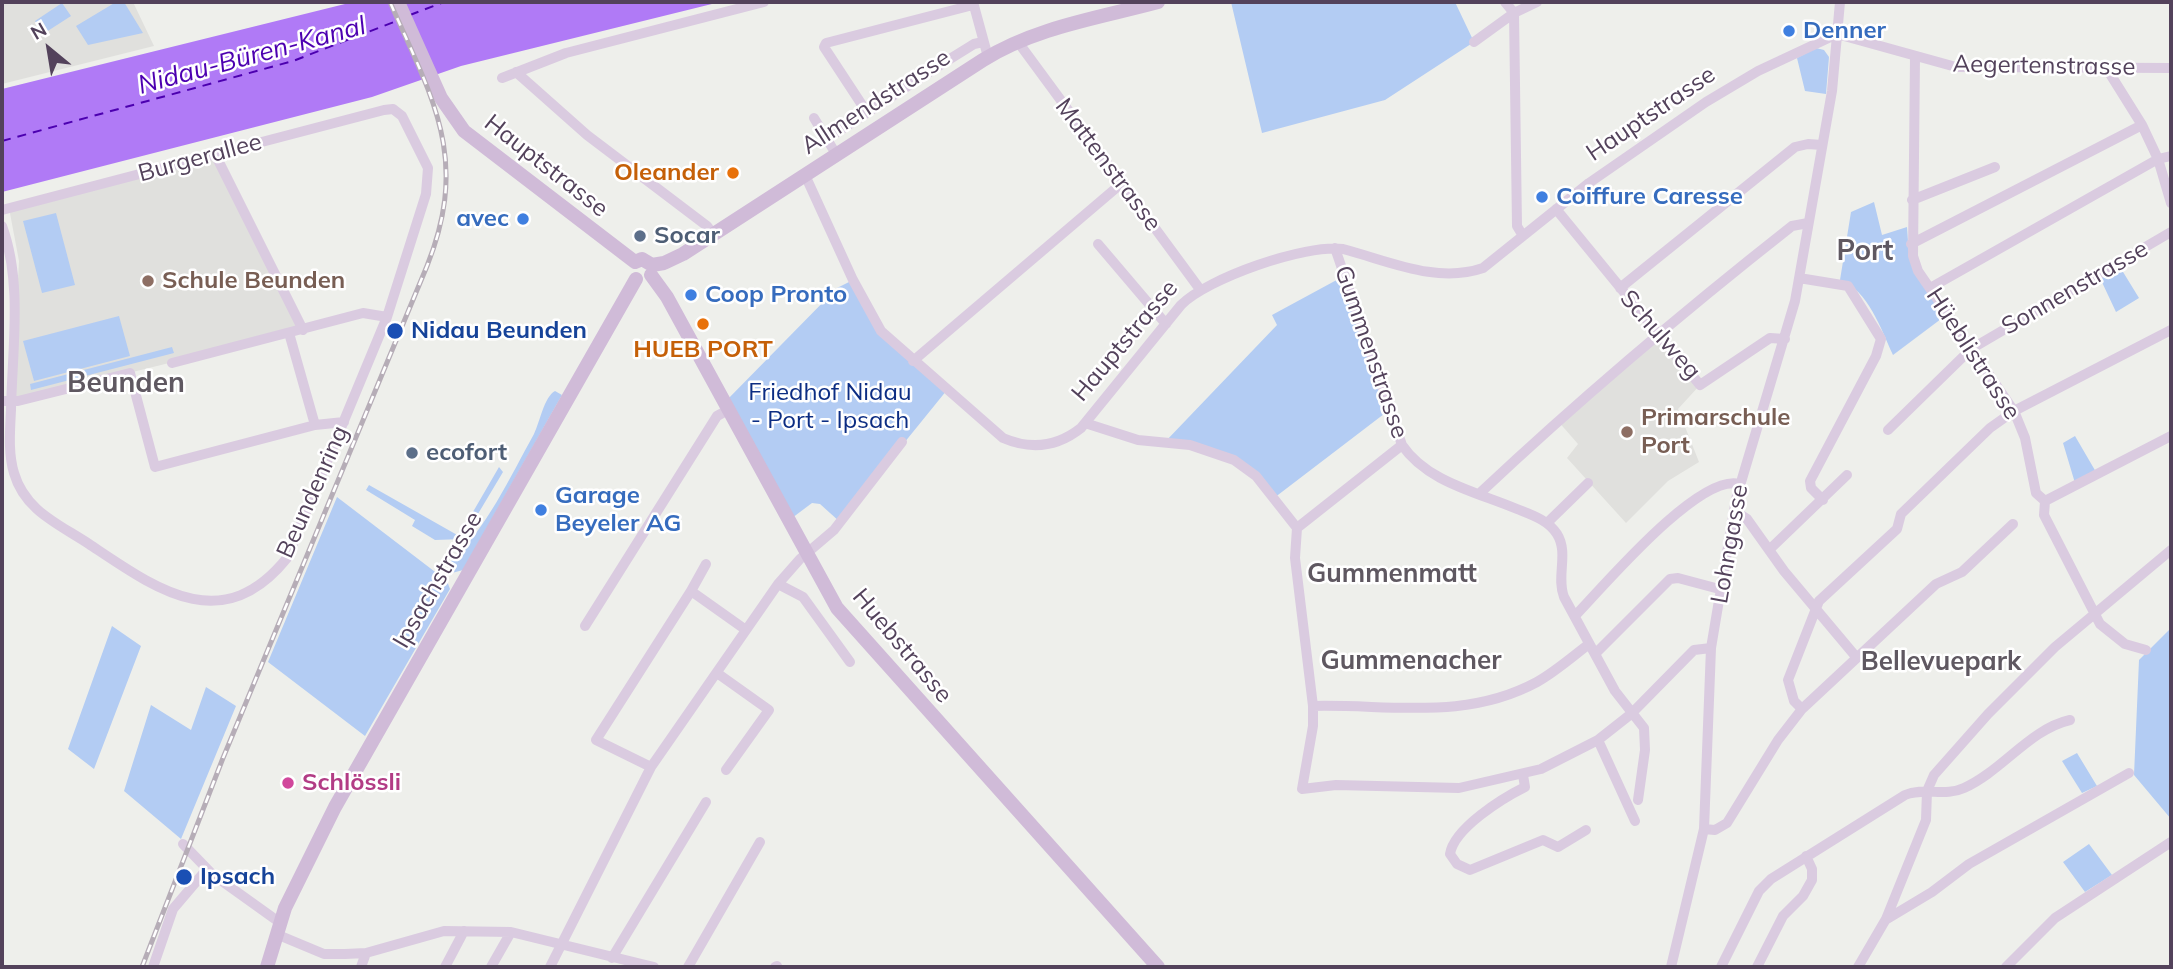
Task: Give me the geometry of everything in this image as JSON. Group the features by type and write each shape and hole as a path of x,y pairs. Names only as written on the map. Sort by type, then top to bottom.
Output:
{"main road":[{"name":"Hauptstrasse","path":"398,2 438,92 461,127 476,142 635,262 642,259 646,273"},
{"name":"Allmendstrasse","path":"646,273 713,234 836,154 985,50 1040,32 1158,2"},
{"name":"Huebstrasse","path":"646,273 667,297 806,553 854,630 1158,967"},
{"name":"Ipsachstrasse","path":"277,928 334,807 646,273"},
{"path":"267,967 277,928"}],"street":[{"path":"502,78 566,53 764,2"},
{"path":"1505,2 1514,13 1517,226 1523,236"},
{"path":"1474,42 1514,13 1537,2"},
{"name":"Lohngasse","path":"1671,967 1704,829 1711,648 1740,484 1785,339 1799,278 1822,145 1840,2"},
{"path":"866,111 824,47 826,43 973,3 985,50"},
{"name":"Aegertenstrasse","path":"1837,34 1956,67 2171,68"},
{"name":"Hauptstrasse","path":"804,174 871,317 881,331 993,430 1020,445 1051,444 1072,435 1085,423 1199,288 1296,253 1335,248 1440,275 1463,275 1483,268 1556,209 1706,102 1758,71 1837,34"},
{"name":"Mattenstrasse","path":"1018,41 1199,288"},
{"path":"828,138 866,111 974,44 985,50"},
{"name":"Hüeblistrasse","path":"1915,57 1911,244 1918,271 2014,411 2025,438 2036,493 2045,501 2044,516 2093,613 2108,633 2124,644 2146,650"},
{"path":"2107,69 2142,125 2158,159 2171,203"},
{"path":"516,72 587,135 707,226 713,234"},
{"name":"Burgerallee","path":"2,210 384,110 398,112"},
{"name":"Beundenring","path":"2,226 12,260 6,401 10,451 13,471 32,505 59,527 155,587 202,601 220,600 262,584 287,558 387,317 428,186 428,168 398,112"},
{"path":"814,118 836,154"},
{"path":"1911,244 2142,125"},
{"path":"1620,288 1795,148 1808,144 1822,145"},
{"path":"215,154 303,330"},
{"path":"1930,288 2158,159 2171,156"},
{"path":"1912,200 1995,167"},
{"path":"913,362 1122,183"},
{"name":"Schulweg","path":"1556,209 1700,386 1770,338 1785,339"},
{"path":"1480,493 1555,422 1657,334 1792,226 1808,223"},
{"name":"Sonnenstrasse","path":"1888,430 1971,349 2171,232"},
{"path":"1098,244 1166,324"},
{"name":"Gummenstrasse","path":"1335,248 1402,445 1416,464 1431,474 1547,523"},
{"path":"1799,278 1848,286 1881,339 1876,356 1810,481 1811,488 1823,500"},
{"path":"172,363 363,313 387,317"},
{"path":"1802,709 1794,701 1788,680 1819,601 1897,528 1900,514 1990,428 2014,411 2171,330"},
{"path":"289,333 315,425"},
{"path":"6,401 130,373 155,467 315,425 344,422"},
{"path":"585,626 718,416 728,410"},
{"path":"1085,423 1138,440 1190,445 1234,460 1256,476 1297,528 1295,558 1313,706 1313,726 1302,789 1336,785 1459,788 1523,775 1568,757 1598,740 1632,714 1694,650 1711,648"},
{"path":"2045,501 2171,436"},
{"path":"550,967 650,767 778,584 806,553 834,530 902,442"},
{"path":"1297,528 1402,445"},
{"path":"1769,550 1847,475"},
{"path":"1588,483 1547,523 1560,541 1562,592 1595,654 1632,714 1644,728 1645,750 1638,800"},
{"path":"1575,616 1681,507 1724,484 1740,484"},
{"path":"1735,511 1747,519 1816,610 1857,658"},
{"path":"1704,829 1715,830 1727,823 1778,740 1802,709 1936,584 1962,572 2012,524"},
{"path":"1858,967 1886,919 1926,820 1927,791 1934,775 1988,714 2093,613 2171,551"},
{"path":"650,767 596,740 706,564"},
{"path":"1595,654 1670,579 1678,578 1723,590"},
{"path":"778,584 803,597 850,662"},
{"path":"691,591 746,630"},
{"path":"1313,706 1431,710 1479,704 1499,699 1540,681 1589,644"},
{"path":"717,673 769,710 726,771"},
{"path":"1721,967 1759,891 1771,879 1905,795 1927,791 1945,793 1964,788 2010,758 2054,723 2070,720"},
{"path":"1598,740 1635,821"},
{"path":"1886,919 1933,892 1969,864 2129,773"},
{"path":"1523,775 1525,787 1500,799 1453,841 1450,854 1457,864 1470,870 1543,840 1559,847 1586,830"},
{"path":"612,958 706,802"},
{"path":"688,967 760,842"},
{"path":"2006,967 2055,918 2171,842"},
{"path":"183,844 207,869 277,928 324,954 366,953 434,934 464,931 511,932 640,966 654,967"},
{"path":"1758,967 1783,916 1802,896 1812,880 1812,869 1806,856"},
{"path":"153,967 173,909 207,869"},
{"path":"445,967 464,931"},
{"path":"491,967 511,932"},
{"path":"361,967 366,953"}],"shaded area":[{"path":"2,2 133,2 154,46 2,84"},
{"name":"Schule Beunden","path":"215,154 303,330 11,402 19,261 9,208"},
{"name":"Primarschule Port","path":"1657,334 1700,385 1678,409 1699,462 1668,481 1626,523 1567,458 1578,444 1557,420"}],"green space":[{"path":"116,2 124,2 143,33 88,45 76,26"},
{"path":"1231,2 1455,2 1474,42 1385,100 1262,133"},
{"path":"62,3 71,16 43,34 35,21"},
{"path":"1816,48 1824,50 1829,57 1826,94 1805,91 1797,58"},
{"path":"1874,202 1882,235 1907,227 1909,256 1945,316 1893,355 1866,301 1850,285 1840,280 1851,212"},
{"path":"56,213 75,285 42,293 23,221"},
{"path":"2120,267 2139,298 2116,312 2100,278"},
{"path":"1344,276 1402,445 1384,414 1274,498 1234,460 1164,443 1277,325 1272,315"},
{"name":"Friedhof Nidau - Port - Ipsach","path":"853,280 871,317 947,390 840,522 820,504 812,503 792,518 724,403 837,288"},
{"path":"119,316 130,356 34,381 23,341"},
{"path":"172,347 174,353 31,390 30,384"},
{"path":"555,391 562,395 463,570 452,573 450,562 486,519 534,434 548,399"},
{"path":"2075,436 2096,472 2075,483 2063,443"},
{"path":"499,467 503,472 463,539 435,540 412,526 415,520 366,490 369,485 459,536"},
{"path":"337,497 447,581 450,589 365,736 268,662"},
{"path":"112,626 141,646 94,769 68,749"},
{"path":"2171,628 2171,819 2134,775 2139,660"},
{"path":"206,687 236,706 181,839 124,791 151,705 191,730"},
{"path":"2077,753 2097,786 2082,793 2062,761"},
{"path":"2089,844 2112,875 2085,892 2063,862"}],"water":[{"name":"Nidau-Büren-Kanal","path":"353,2 720,2 461,66 372,97 2,192 2,89"}],"ferry route":[{"path":"410,15 444,2"},
{"path":"2,141 293,61 399,20"}],"railway":[{"path":"142,967 223,758 427,266 440,228 446,161 441,130 420,69 390,2"}],"place":[{"name":"Denner","path":"1789,31"},
{"name":"Oleander","path":"733,173"},
{"name":"Coiffure Caresse","path":"1542,197"},
{"name":"avec","path":"523,219"},
{"name":"Socar","path":"640,236"},
{"name":"Schule Beunden","path":"148,281"},
{"name":"Coop Pronto","path":"691,295"},
{"name":"HUEB PORT","path":"703,324"},
{"name":"Nidau Beunden","path":"395,331"},
{"name":"Primarschule Port","path":"1627,432"},
{"name":"ecofort","path":"412,453"},
{"name":"Garage Beyeler AG","path":"541,510"},
{"name":"Schlössli","path":"288,783"},
{"name":"Ipsach","path":"184,877"}],"district":[{"name":"Port","path":"1865,252"},
{"name":"Beunden","path":"126,384"},
{"name":"Gummenmatt","path":"1392,574"},
{"name":"Gummenacher","path":"1411,661"},
{"name":"Bellevuepark","path":"1941,662"}]}
